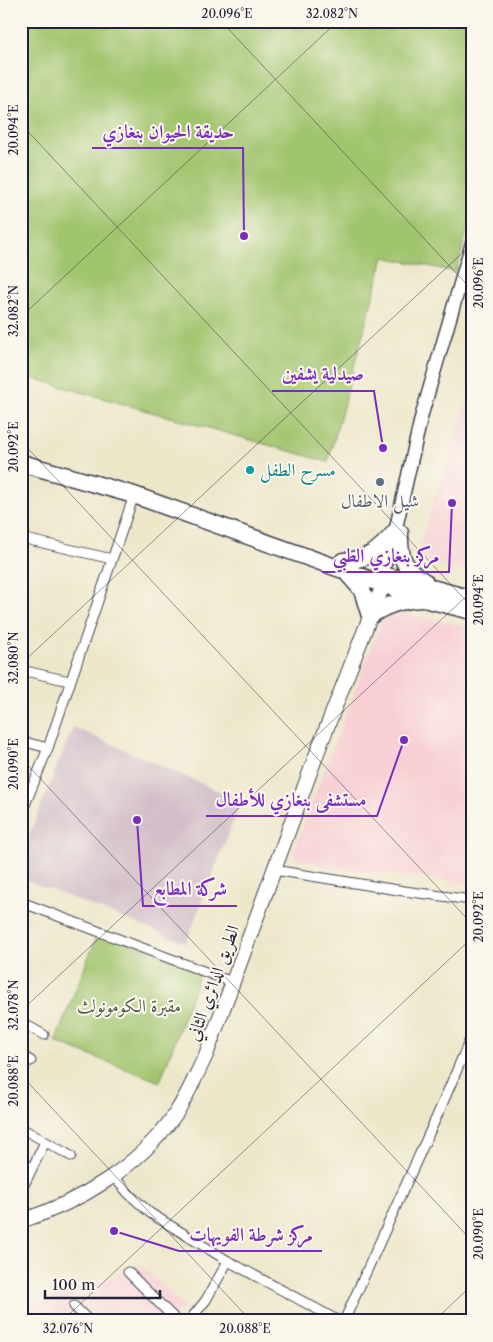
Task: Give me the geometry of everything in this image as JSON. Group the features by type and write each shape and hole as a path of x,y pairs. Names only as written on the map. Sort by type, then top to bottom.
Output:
{"highway":[{"path":"21,455 136,488 344,566 382,584 424,599 472,610"},
{"path":"21,463 134,495 344,566 362,590 370,616 395,604 424,599"},
{"path":"344,566 376,552 398,533"},
{"path":"398,533 399,549 405,565 417,578 440,591"},
{"path":"382,584 440,591 472,599"}],"main road":[{"path":"398,533 422,414 472,242"},
{"path":"382,584 472,268"},
{"name":"الطريق الدائري الثاني","path":"21,1221 67,1204 113,1176 153,1141 174,1116 192,1085 206,1055 382,584"}],"street":[{"path":"21,815 48,748 69,681 134,495"},
{"path":"21,538 112,559"},
{"path":"21,670 69,681"},
{"path":"21,741 48,748"},
{"path":"274,870 404,892 472,900"},
{"path":"21,902 232,982"},
{"path":"21,1022 44,1035"},
{"path":"344,1321 472,1035"},
{"path":"21,1055 31,1061"},
{"path":"21,1128 71,1156"},
{"path":"21,1191 45,1142"},
{"path":"113,1176 150,1213 228,1261 339,1321"},
{"path":"189,1321 206,1300 228,1261"},
{"path":"128,1272 177,1321"},
{"path":"74,1306 89,1321"}],"shaded area":[{"path":"472,387 472,571 415,559"},
{"path":"402,613 472,628 472,884 328,866 295,858 293,852 383,617"},
{"path":"73,727 241,801 186,943 21,878 21,856"},
{"path":"142,1266 184,1306 170,1321 21,1321 21,1309"}],"green space":[{"path":"21,21 472,21 472,214 456,272 384,257 328,462 21,375"},
{"name":"مقبرة الكومونولث","path":"99,931 201,970 160,1082 55,1042"}],"place":[{"name":"حديقة الحيوان بنغازي","path":"244,236"},
{"name":"صيدلية يشفين","path":"383,448"},
{"name":"مسرح الطفل","path":"250,470"},
{"name":"شيل الاطفال","path":"380,482"},
{"name":"مركز بنغازي الطبي","path":"452,503"},
{"name":"مستشفى بنغازي للأطفال","path":"404,740"},
{"name":"شركة المطابع","path":"137,820"},
{"name":"مركز شرطة الفويهات","path":"114,1231"}]}
